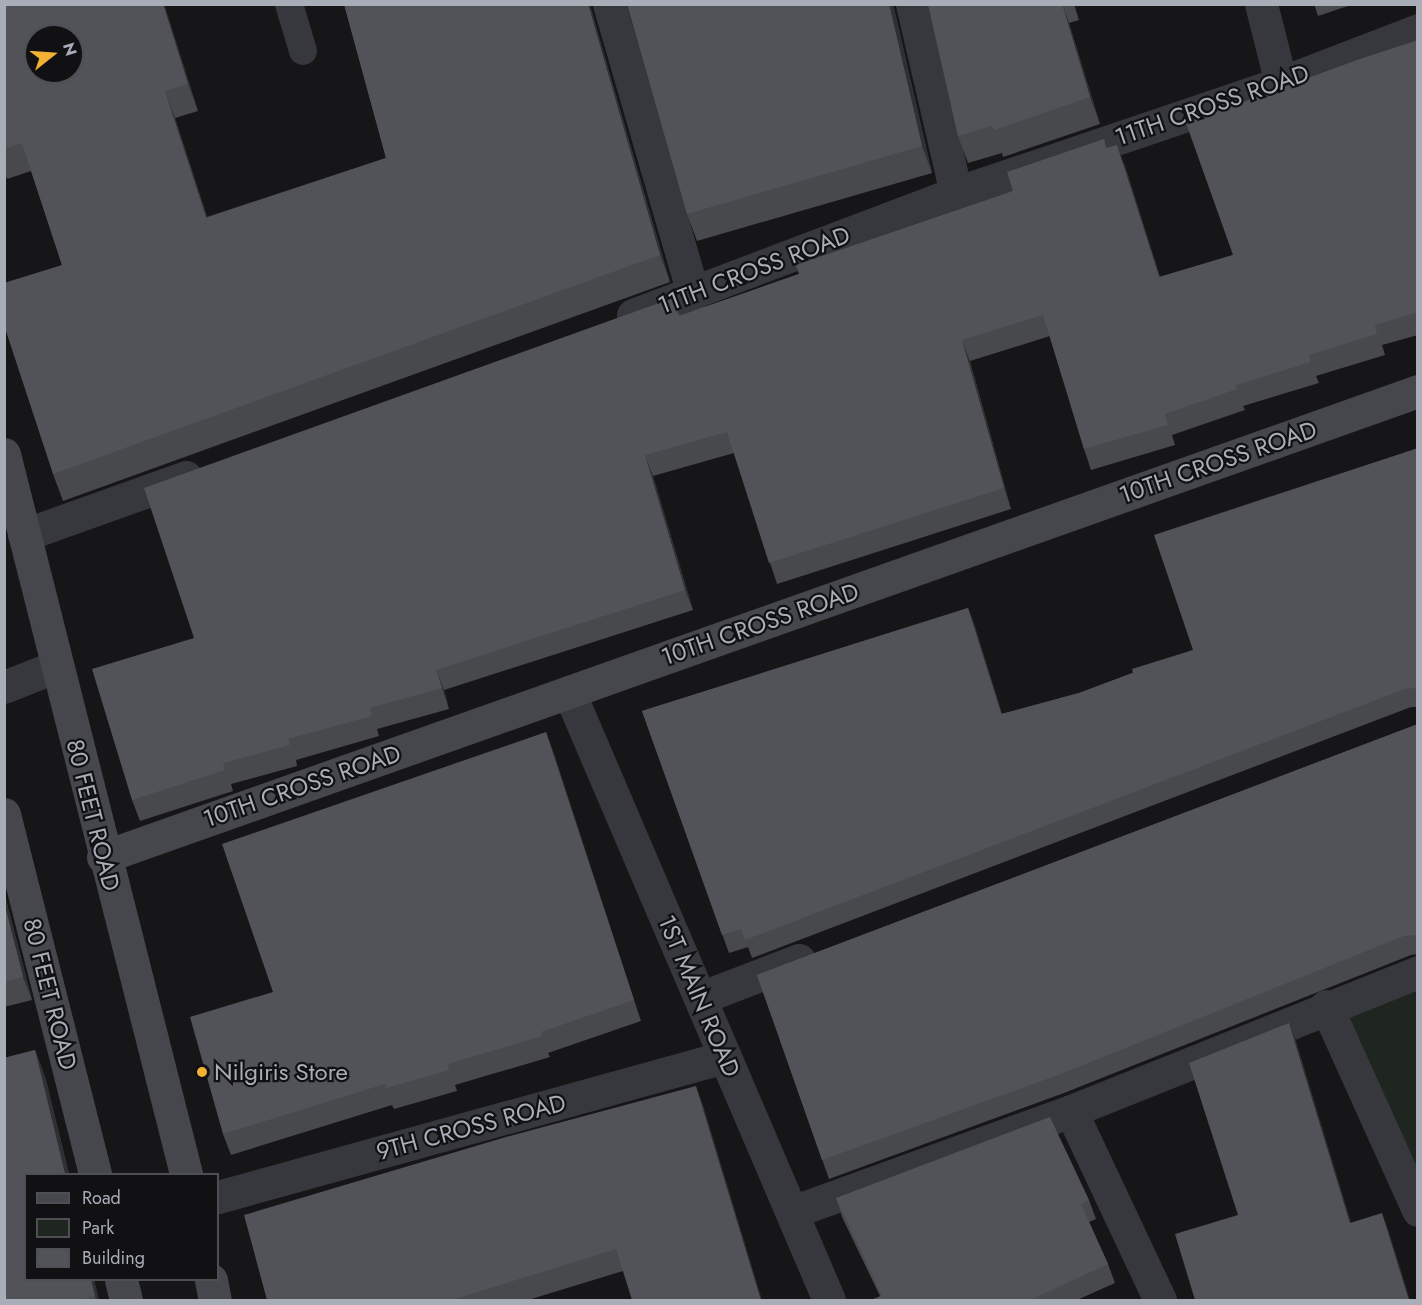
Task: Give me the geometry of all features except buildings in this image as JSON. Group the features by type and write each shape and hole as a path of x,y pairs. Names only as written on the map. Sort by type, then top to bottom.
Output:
{"street":[{"path":"609,4 693,294"},
{"path":"912,4 956,193"},
{"path":"1261,4 1281,83"},
{"name":"11TH CROSS ROAD","path":"604,326 956,193 1281,83 1418,30"},
{"name":"10TH CROSS ROAD","path":"103,857 1418,392"},
{"name":"80 FEET ROAD","path":"4,454 103,857 186,1173"},
{"path":"24,535 214,467"},
{"path":"4,687 57,666"},
{"name":"1ST MAIN ROAD","path":"569,692 829,1300"},
{"name":"80 FEET ROAD","path":"4,814 95,1173"},
{"path":"700,998 823,951"},
{"path":"792,1212 1071,1111 1287,1025 1326,1006 1418,972"},
{"path":"1326,1006 1418,1210"},
{"name":"9TH CROSS ROAD","path":"219,1197 725,1057"},
{"path":"1071,1111 1160,1300"},
{"path":"121,1281 126,1300"},
{"path":"211,1281 215,1300"}],"lane":[{"path":"289,4 303,51"}],"green space":[{"path":"1417,988 1417,1174 1345,1015"}],"place":[{"name":"Nilgiris Store","path":"202,1072"}]}
